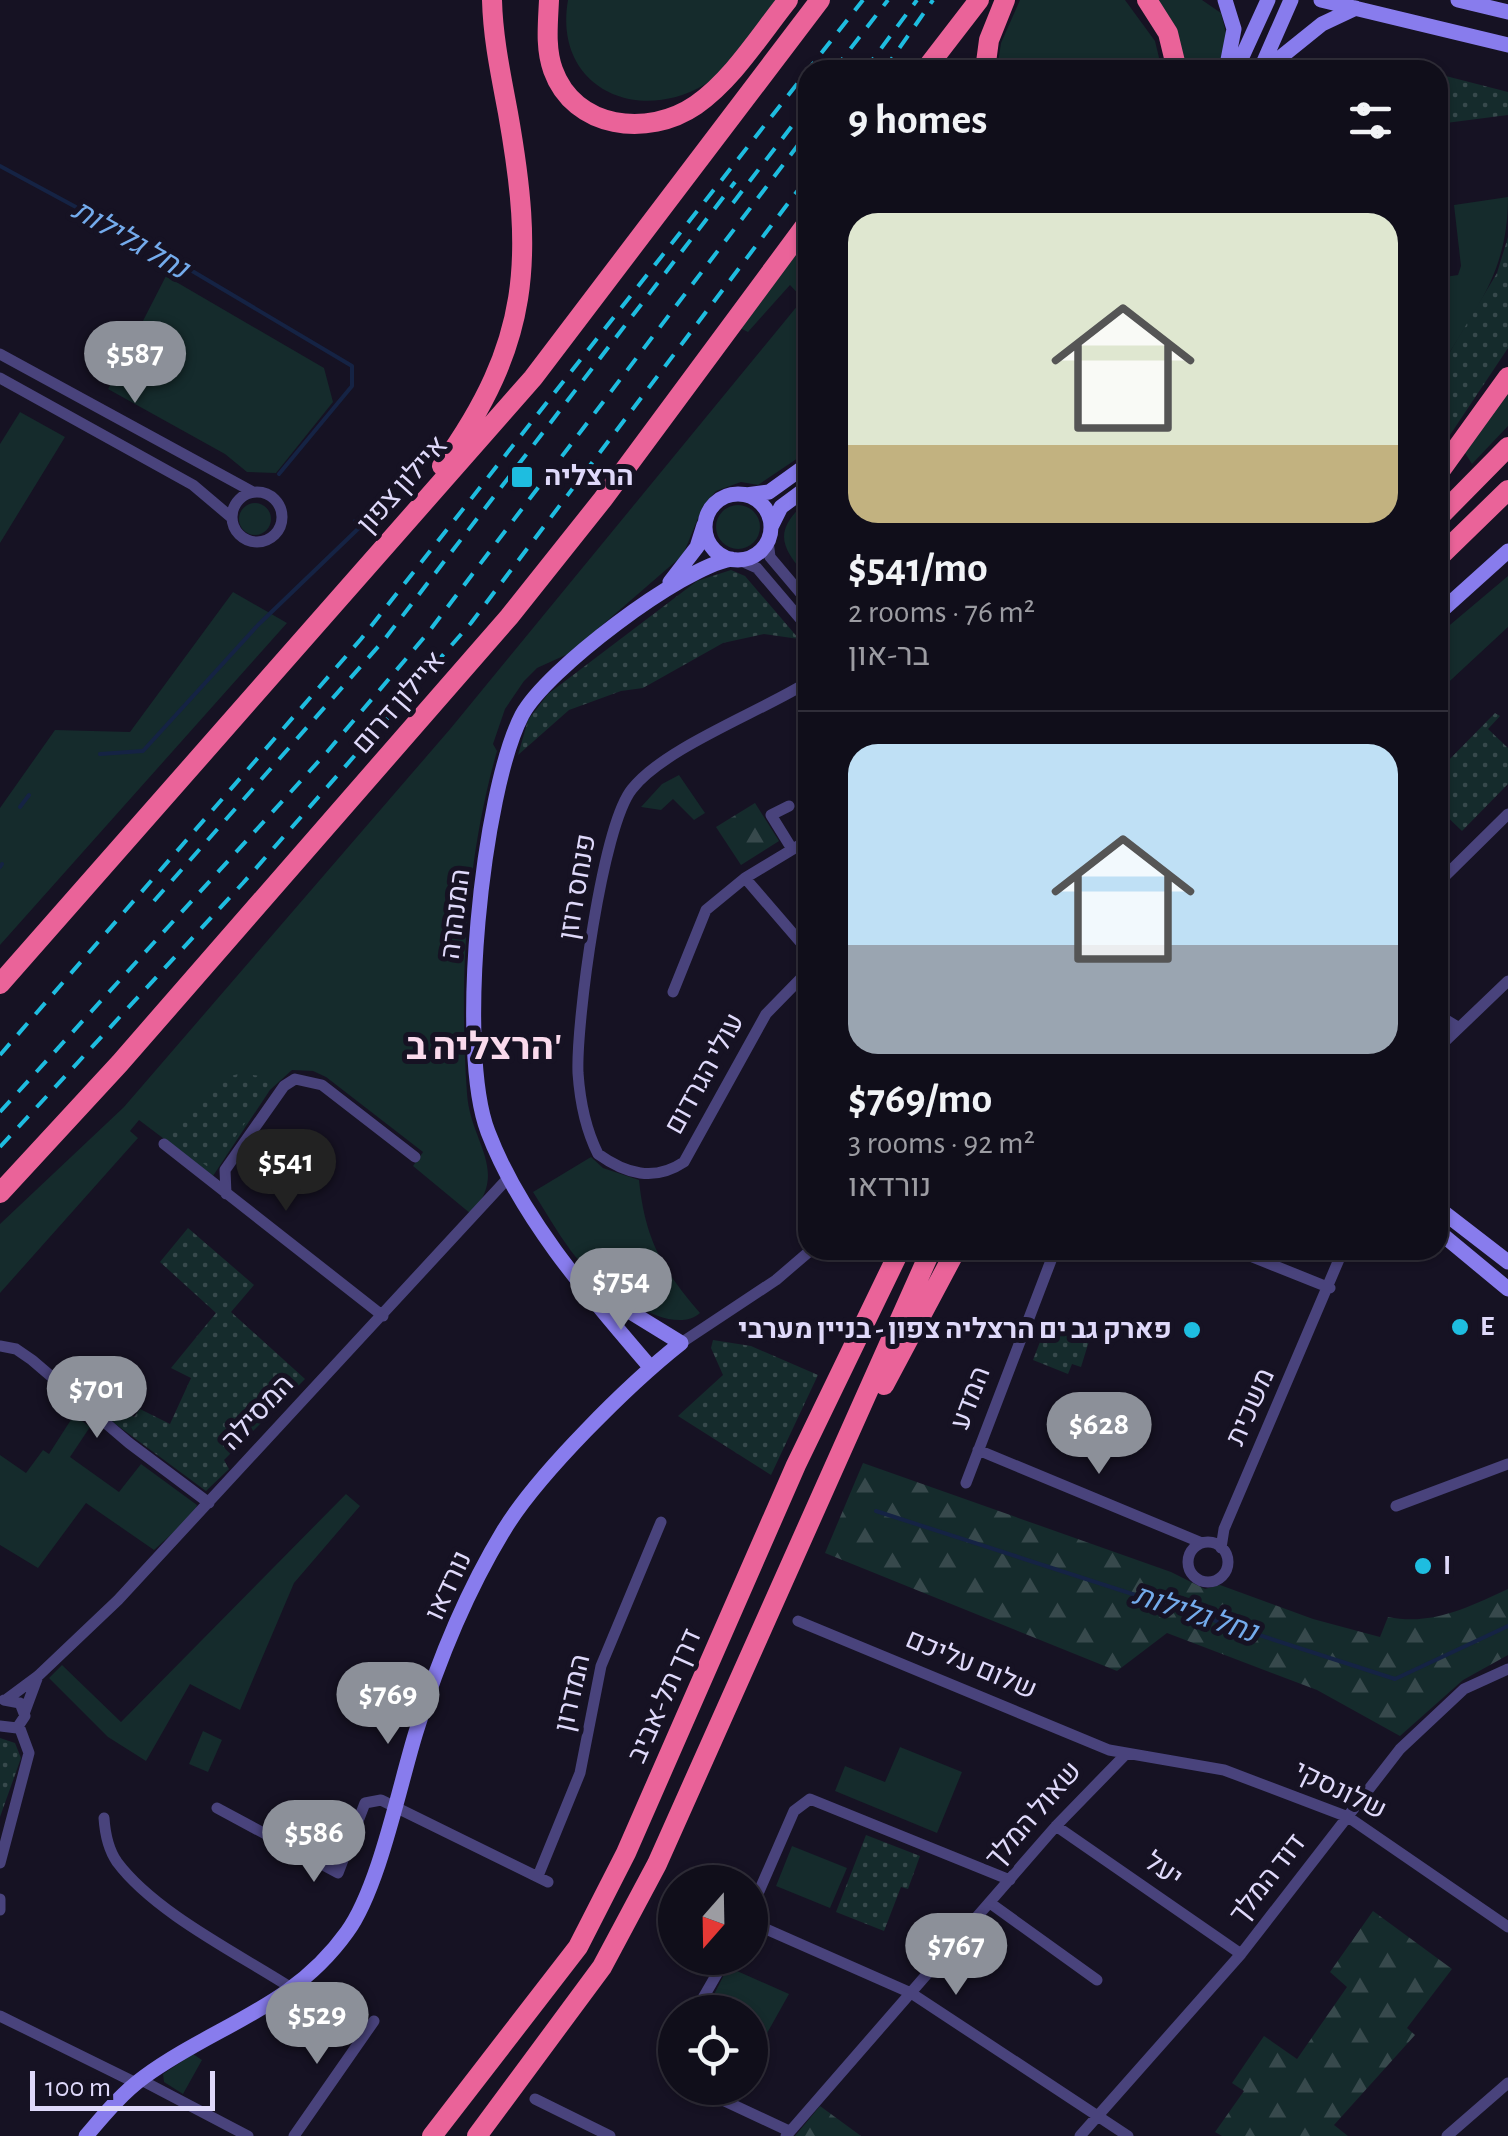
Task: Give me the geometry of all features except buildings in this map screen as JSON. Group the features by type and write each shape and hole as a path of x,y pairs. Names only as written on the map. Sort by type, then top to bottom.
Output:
{"highway":[{"path":"376,556 475,420 500,372 519,312 522,225 492,0"},
{"path":"549,0 550,60 560,86 590,114 632,124 665,120 699,102 724,79 788,0"},
{"name":"איילון צפון","path":"0,984 600,296 820,0"},
{"path":"933,60 980,0"},
{"path":"986,60 989,40 1005,0"},
{"path":"1147,0 1168,32 1175,60"},
{"name":"איילון דרום","path":"0,1193 120,1063 509,617 614,484 798,236"},
{"path":"1448,460 1508,376"},
{"path":"1448,508 1508,447"},
{"path":"1448,548 1508,490"},
{"name":"דרך תל-אביב","path":"432,2136 578,1947 626,1853 796,1465 895,1260"},
{"path":"476,2136 602,1967 657,1864 927,1260"},
{"path":"799,1545 951,1260"}],"street":[{"path":"1225,0 1234,29 1228,60"},
{"path":"1241,60 1268,0"},
{"path":"1266,60 1292,0"},
{"path":"1321,0 1508,45"},
{"path":"1458,0 1508,12"},
{"path":"1275,60 1322,24 1356,8"},
{"path":"0,354 252,492 268,494 278,503 282,516 276,534 264,541 250,540 237,531 232,518 192,485 0,378"},
{"path":"798,471 769,492 720,500 706,521 713,548 756,568 798,616"},
{"path":"232,518 240,499 252,492"},
{"path":"735,559 759,552 780,506 798,494"},
{"path":"744,495 760,503 769,534 770,557 798,590"},
{"name":"המנהרה","path":"665,589 697,547 706,521"},
{"path":"1448,605 1508,551"},
{"name":"המנהרה","path":"651,1368 554,1249 509,1178 487,1130 478,1094 472,1014 488,855 507,758 522,716 545,684 665,589 702,567 735,559"},
{"path":"1476,580 1508,565"},
{"name":"פנחס רוזן","path":"632,1174 598,1154 584,1118 578,1070 603,874 614,824 632,789 657,766 798,687"},
{"path":"788,806 772,816 792,849"},
{"path":"1448,873 1508,814"},
{"path":"673,992 706,910 745,878 798,846"},
{"path":"745,878 798,940"},
{"name":"עולי הגרדום","path":"632,1174 671,1171 684,1162 766,1014 798,981"},
{"path":"1448,1036 1508,981"},
{"path":"1448,1021 1456,1026"},
{"path":"226,1194 224,1170 284,1086 295,1079 322,1085 415,1157"},
{"path":"164,1144 383,1316"},
{"name":"המסילה","path":"3,1701 38,1676 209,1503 509,1178"},
{"path":"1448,1216 1508,1262"},
{"path":"1448,1239 1508,1289"},
{"path":"681,1343 776,1280 799,1260"},
{"name":"המדע","path":"1052,1260 978,1450 1202,1543"},
{"path":"1260,1260 1330,1288"},
{"name":"משכית","path":"1221,1548 1224,1530 1342,1260"},
{"name":"המנהרה","path":"585,1284 681,1343"},
{"name":"נורדאו","path":"86,2136 138,2082 292,1989 350,1929 443,1660 503,1531 532,1492 651,1368 681,1343"},
{"path":"0,1346 16,1349 32,1360 129,1443 209,1503"},
{"path":"966,1483 978,1450"},
{"path":"1396,1506 1508,1464"},
{"name":"המדרון","path":"394,1805 543,1879 580,1773 601,1666 662,1522"},
{"path":"1202,1543 1221,1548 1226,1569 1217,1580 1203,1581 1188,1565 1191,1551 1202,1543"},
{"name":"שלום עליכם","path":"798,1621 1126,1754"},
{"name":"דוד המלך","path":"1080,2136 1242,1954 1400,1749 1464,1688 1505,1675"},
{"name":"המסילה","path":"7,1728 25,1711 38,1676"},
{"path":"3,1701 16,1700 25,1711"},
{"path":"0,1863 29,1753 7,1728"},
{"name":"שלונסקי","path":"1126,1754 1224,1770 1348,1817 1508,1927"},
{"name":"שאול המלך","path":"787,2133 1056,1826 1126,1754"},
{"path":"217,1808 338,1873 365,1803 371,1798 394,1805"},
{"path":"768,1870 794,1810 810,1800 1010,1880"},
{"path":"104,1818 115,1859 156,1900 292,1989"},
{"name":"יעל","path":"1056,1826 1242,1954"},
{"path":"0,1899 0,1910"},
{"path":"990,1903 1097,1980"},
{"path":"768,1930 911,1993 1128,2136"},
{"path":"0,2016 248,2136"},
{"path":"294,2136 374,2021"},
{"path":"1447,2136 1508,2083"},
{"path":"534,2099 610,2136"},
{"path":"731,2105 787,2133"}],"green space":[{"path":"568,0 783,0 715,77 678,96 652,101 604,90 586,75 573,55 567,30"},
{"path":"1020,0 1125,0 1155,41 1160,60 998,60 1001,43"},
{"path":"1152,0 1202,0 1221,13 1227,37 1220,60 1179,60"},
{"path":"1448,77 1508,92 1508,115 1448,123"},
{"path":"1508,197 1507,224 1496,269 1448,355 1448,276 1458,275 1461,266 1454,205"},
{"path":"1508,237 1508,348 1448,438 1448,355 1497,273"},
{"path":"798,247 798,294 790,285 748,332 738,327"},
{"path":"166,276 324,368 333,402 276,473 247,472 225,454 108,389"},
{"path":"798,305 798,458 758,485 741,482 716,491 703,506 683,555 570,653 537,668 505,709 493,744 497,751 478,835 467,921 467,1093 488,1170 482,1198 471,1214 413,1166 423,1152 326,1077 313,1071 292,1070 270,1090 213,1176 139,1120 130,1131 138,1138 0,1293 0,1224 124,1107 451,728"},
{"path":"1508,392 1508,426 1472,464 1465,453"},
{"path":"20,412 65,437 0,543 0,444"},
{"path":"255,503 266,508 271,519 266,530 255,535 244,530 239,519 244,508"},
{"path":"738,505 754,511 760,527 754,543 738,549 722,543 716,527 722,511"},
{"path":"798,510 798,565 784,539"},
{"path":"731,570 745,576 798,639 764,634 723,643 643,688 621,691 569,710 518,755 528,720 548,694 697,581"},
{"path":"1508,576 1508,627 1448,683 1448,627"},
{"path":"233,592 287,623 0,945 0,808 55,730 130,732"},
{"path":"1495,713 1500,716 1488,729 1508,748 1508,784 1462,831 1448,818 1448,761"},
{"path":"679,775 705,813 694,820 673,799 661,810 641,807 662,784"},
{"path":"755,803 779,841 741,865 716,827"},
{"path":"242,1073 276,1079 212,1170 166,1136 216,1080"},
{"path":"591,1157 603,1168 639,1180 646,1219 658,1252 675,1282 700,1313 686,1320 669,1319 631,1303 581,1263 566,1244 533,1192"},
{"path":"188,1228 254,1285 231,1312 305,1379 224,1460 229,1469 206,1491 102,1414 111,1403 134,1417 140,1409 170,1424 191,1378 171,1368 216,1313 160,1262"},
{"path":"1048,1321 1090,1338 1081,1367 1072,1364 1068,1374 1033,1360"},
{"path":"713,1340 751,1346 818,1375 771,1475 678,1416 723,1375 711,1348"},
{"path":"74,1415 90,1427 70,1457 119,1492 141,1464 197,1505 195,1513 154,1550 86,1503 38,1568 0,1545 0,1455 26,1473 43,1450 49,1454"},
{"path":"863,1463 1171,1572 1205,1589 1220,1585 1313,1619 1380,1637 1388,1617 1435,1617 1508,1589 1508,1655 1463,1680 1400,1736 1317,1690 1167,1633 1117,1671 825,1553"},
{"path":"346,1494 360,1506 294,1583 240,1710 190,1684 146,1761 108,1737 49,1678 62,1665 121,1722"},
{"path":"203,1731 222,1740 208,1772 189,1764"},
{"path":"0,1738 15,1743 21,1758 0,1817"},
{"path":"900,1747 962,1772 937,1833 835,1791 845,1766 885,1782"},
{"path":"866,1835 920,1856 908,1889 901,1887 884,1931 836,1912"},
{"path":"792,1846 847,1868 830,1908 776,1886"},
{"path":"1373,1911 1452,1969 1407,2028 1415,2035 1334,2125 1348,2136 1222,2136 1215,2132 1244,2091 1232,2083 1264,2036 1297,2059 1347,1987 1330,1972"},
{"path":"724,1975 746,1975 789,1994 768,2032 768,1995 714,1995"},
{"path":"193,2054 202,2060 183,2094 164,2082 163,2074"},
{"path":"820,2106 861,2136 795,2136"}],"waterway":[{"name":"נחל גלילות","path":"0,166 172,259 352,366 352,386 279,474"},
{"path":"100,754 143,751 258,625 361,526 355,521"},
{"path":"20,807 29,795"},
{"name":"נחל גלילות","path":"876,1511 1395,1679 1508,1626"}],"railway":[{"path":"816,60 863,0"},
{"path":"842,60 888,0"},
{"path":"872,60 917,0"},
{"path":"891,60 933,0"},
{"path":"0,1055 361,639 798,83"},
{"path":"733,203 798,118"},
{"path":"0,1112 327,752 427,634 798,145"},
{"path":"154,901 384,640 735,182"},
{"path":"0,1147 243,883 471,623 798,190"}],"place":[{"name":"הרצליה","path":"522,477"},
{"name":"E","path":"1460,1327"},
{"name":"פארק גב ים הרצליה צפון - בניין מערבי","path":"1192,1330"},
{"name":"I","path":"1423,1566"}],"district":[{"name":"הרצליה ב'","path":"484,1048"}]}
